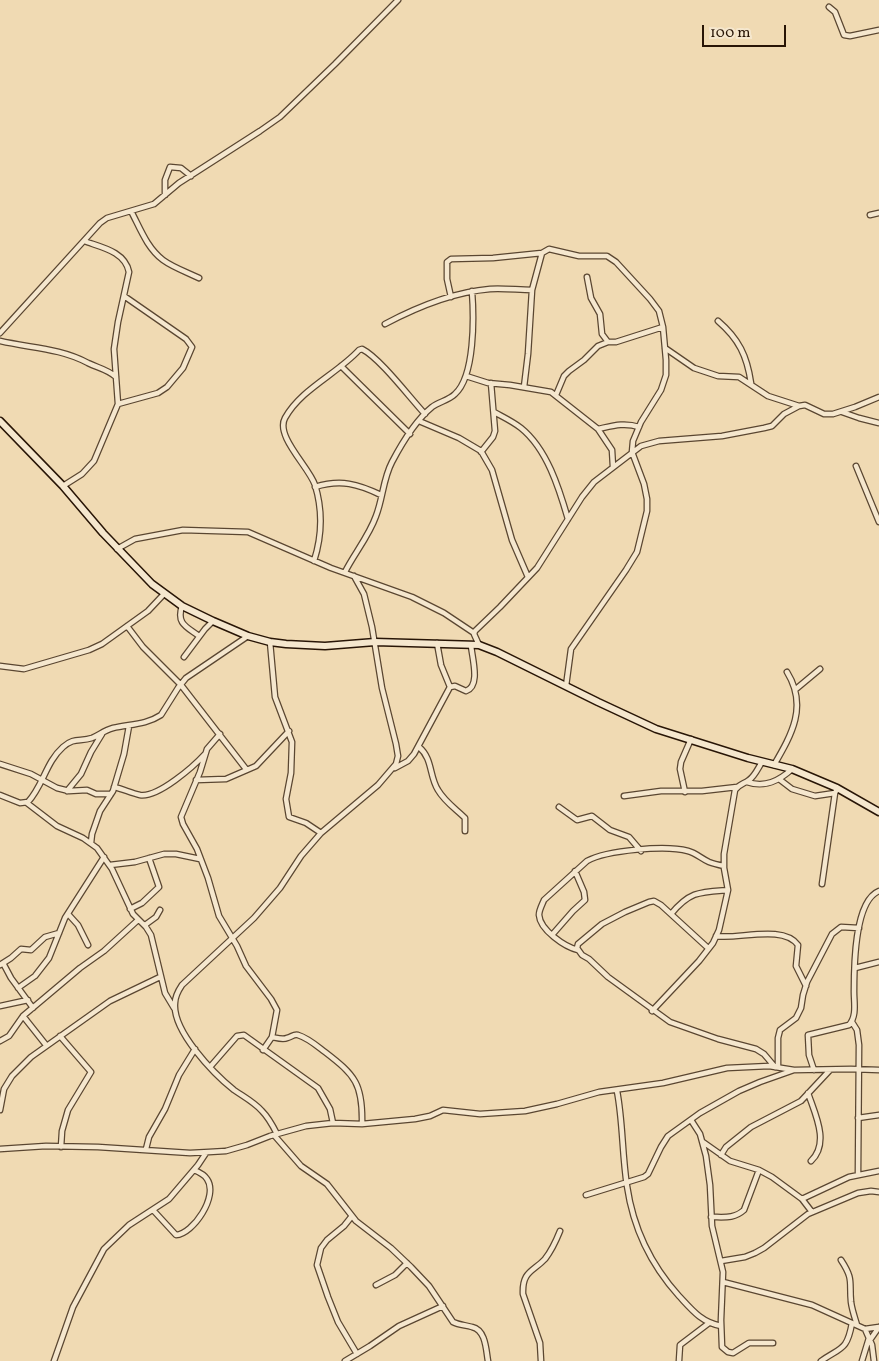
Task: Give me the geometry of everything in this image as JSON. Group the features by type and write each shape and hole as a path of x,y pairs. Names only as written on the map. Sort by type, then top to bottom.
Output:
{"street":[{"path":"0,333 100,223 107,218 154,204 191,176 260,131 280,116 335,64 398,0"},
{"path":"829,8 835,12 844,35 850,36 879,30"},
{"path":"165,195 166,180 170,167 181,168 191,176"},
{"path":"131,211 149,244 157,254 170,264 199,278"},
{"path":"870,214 879,213"},
{"path":"63,486 82,474 94,461 118,404 114,349 129,272 125,261 107,249 84,241"},
{"path":"451,296 447,270 447,262 451,259 493,258 542,253 549,249 580,256 609,257 616,262 659,311 663,326 666,375 661,390 638,427 633,440 632,452 648,499 637,552 571,649 566,686"},
{"path":"524,387 532,290 542,253"},
{"path":"587,277 591,298 600,314 602,334 608,342"},
{"path":"385,324 451,296 472,291 492,289 532,290"},
{"path":"344,572 375,519 392,462 425,414 457,392 466,376 470,359 472,291"},
{"path":"118,404 158,393 168,387 183,368 192,347 186,339 124,296"},
{"path":"718,321 734,337 745,356 751,384"},
{"path":"556,395 564,376 598,346 663,326"},
{"path":"0,341 67,353 105,369 116,376"},
{"path":"665,348 694,368 718,376 739,377 768,396 799,406 812,406 824,414 842,412 879,396"},
{"path":"314,560 319,546 321,529 315,487 310,474 292,448 283,426 284,421 300,400 358,350 365,351 397,382 425,414"},
{"path":"341,366 410,434"},
{"path":"466,376 491,383 542,389 556,395 577,414 598,429 612,450 613,467"},
{"path":"481,452 495,431 491,383"},
{"path":"450,687 455,686 466,692 473,687 475,681 474,633 537,568 582,496 594,482 641,446 660,441 722,436 772,426 784,414 799,406"},
{"path":"494,412 521,428 539,448 563,502 568,519"},
{"path":"842,412 879,423"},
{"path":"0,421 63,486 117,548 164,594 182,606 213,621 248,636 270,642 326,646 375,642 475,645 498,652 656,728 762,762 792,769 879,812"},
{"path":"419,421 459,438 481,452 492,470 512,540 528,576"},
{"path":"598,429 617,425 638,427"},
{"path":"856,466 879,522"},
{"path":"315,487 327,484 353,483 381,496"},
{"path":"117,548 134,540 183,530 248,532 428,604 474,633"},
{"path":"354,576 364,594 375,642 382,688 398,756 393,769"},
{"path":"0,666 24,668 78,654 102,644 148,611 164,594"},
{"path":"182,606 179,615 181,621 199,636"},
{"path":"184,657 213,621"},
{"path":"127,626 143,648 180,685 246,769"},
{"path":"27,803 55,756 64,745 75,740 90,739 102,732 115,728 150,721 161,715 180,685 196,671 248,636"},
{"path":"270,642 275,696 292,742 287,792 287,814 288,817 303,821 321,833"},
{"path":"175,1009 176,996 182,985 254,918 280,888 301,856 321,833 362,800 393,769 408,761 419,748 450,687 441,665 437,643"},
{"path":"796,689 820,669"},
{"path":"774,765 789,739 798,701 796,689 787,672"},
{"path":"91,843 100,811 114,787 124,754 129,726"},
{"path":"196,780 226,779 259,764 289,731"},
{"path":"67,790 82,774 102,732"},
{"path":"114,787 140,795 147,794 179,778 206,753 220,734"},
{"path":"685,792 680,769 690,738"},
{"path":"419,748 429,760 438,791 451,807 466,818 465,831"},
{"path":"206,753 181,817 182,824 200,859 219,916 246,966 276,1007 277,1014 272,1037 263,1050"},
{"path":"624,796 661,791 685,792 737,786 753,777 762,762"},
{"path":"0,764 31,774 57,788 87,790 96,794 111,794"},
{"path":"747,782 766,784 779,779 792,769"},
{"path":"779,779 792,789 815,796 836,791"},
{"path":"652,1011 708,948 716,936 728,890 724,854 737,786"},
{"path":"822,884 836,791"},
{"path":"0,795 20,804 27,803 56,826 91,843 104,857 110,865 130,909 138,920 145,925 154,944 160,977 168,1001 175,1009 182,1029 195,1049 210,1067 236,1091 262,1111 271,1122 275,1134 302,1166 327,1184 352,1216 407,1263 429,1286 453,1322 458,1325 476,1328 479,1331 485,1343 488,1361"},
{"path":"559,807 577,820 592,816 610,830 629,837 641,850"},
{"path":"724,866 708,862 689,852 669,849 641,850 594,857 552,891 544,900 539,916 552,935 560,942 578,950 582,956 652,1011 682,1028 756,1049 764,1054 776,1067"},
{"path":"110,865 135,862 164,854 176,854 200,859"},
{"path":"18,988 32,978 46,962 68,914 104,857"},
{"path":"130,909 142,903 158,889 159,885 149,858"},
{"path":"552,935 585,900 576,871"},
{"path":"671,914 680,903 692,895 728,890"},
{"path":"814,1070 809,1055 808,1035 845,1026 852,1022 854,1016 855,968 859,928 867,901 871,895 879,891"},
{"path":"578,950 578,944 602,924 648,902 654,901 708,948"},
{"path":"145,925 156,917 160,910"},
{"path":"68,914 78,925 88,944"},
{"path":"0,1042 10,1036 23,1016 80,968 104,951 138,920"},
{"path":"776,1067 780,1030 796,1018 801,1008 806,986 832,934 841,927 859,928"},
{"path":"33,1008 2,964 20,950 30,950 45,937 59,933"},
{"path":"716,936 728,937 761,933 794,940 798,945 796,966 806,986"},
{"path":"855,968 879,962"},
{"path":"0,1110 4,1089 23,1064 46,1045 110,1001 160,977"},
{"path":"0,1006 28,1000"},
{"path":"23,1016 46,1045"},
{"path":"852,1022 857,1030 859,1040 858,1175"},
{"path":"272,1037 284,1039 294,1034 308,1039 345,1068 358,1086 362,1101 362,1124"},
{"path":"210,1067 239,1035 244,1035 318,1088 330,1108 333,1123"},
{"path":"60,1036 91,1072 68,1110 62,1131 62,1146"},
{"path":"146,1149 149,1136 165,1109 179,1075 195,1049"},
{"path":"0,1149 62,1146 146,1149 190,1153 206,1152 248,1145 275,1134 306,1126 333,1123 362,1124 415,1118 430,1116 443,1110 480,1114 525,1111 599,1092 663,1083 727,1068 776,1067 794,1070 879,1070"},
{"path":"586,1195 641,1179 648,1174 664,1141 691,1120 739,1091 794,1070"},
{"path":"721,1154 751,1127 801,1101 830,1070"},
{"path":"617,1090 622,1117 626,1184 631,1208 640,1232 657,1268 691,1311 709,1323 721,1326"},
{"path":"808,1093 821,1138 816,1157 811,1162"},
{"path":"858,1118 879,1115"},
{"path":"691,1120 703,1142 710,1185 711,1217 721,1261 723,1282 722,1347 728,1352 733,1353 749,1343 773,1343"},
{"path":"703,1142 730,1161 759,1170 802,1199 812,1212"},
{"path":"54,1361 73,1308 104,1249 129,1225 169,1199 194,1170 206,1152"},
{"path":"153,1210 176,1235 183,1232 198,1219 208,1203 210,1185 203,1175 194,1170"},
{"path":"711,1217 729,1217 741,1213 744,1210 759,1170"},
{"path":"802,1199 832,1184 858,1175 879,1171"},
{"path":"721,1261 746,1257 755,1253 812,1212 858,1193 879,1192"},
{"path":"352,1216 321,1248 317,1265 318,1273 338,1322 357,1354"},
{"path":"541,1361 540,1343 522,1294 522,1288 528,1272 550,1253 560,1231"},
{"path":"821,1361 844,1346 855,1324 851,1304 852,1282 841,1260"},
{"path":"376,1285 394,1275 407,1263"},
{"path":"723,1282 812,1305 865,1329 870,1338 874,1361"},
{"path":"345,1361 399,1326 443,1306"},
{"path":"679,1361 680,1345 709,1323"},
{"path":"865,1329 879,1327"},
{"path":"862,1361 870,1338 879,1327"}]}
